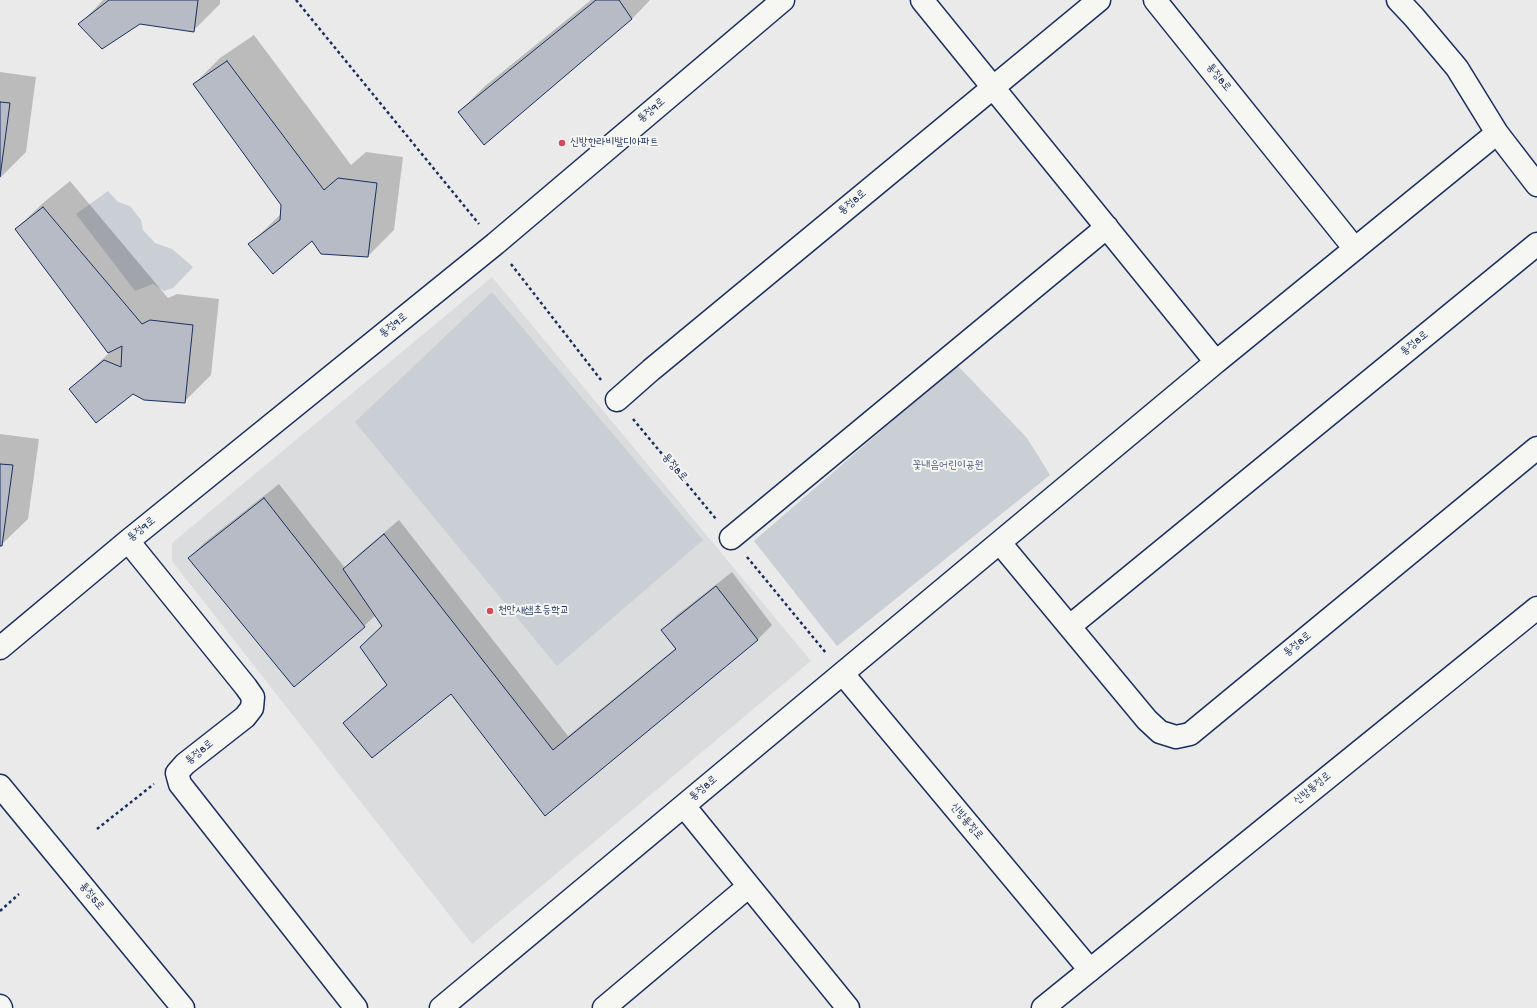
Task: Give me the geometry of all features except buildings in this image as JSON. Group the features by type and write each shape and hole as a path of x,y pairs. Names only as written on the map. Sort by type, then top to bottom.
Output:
{"street":[{"name":"통정9로","path":"0,648 128,541 495,244 783,0"},
{"path":"922,0 1216,362"},
{"name":"통정8로","path":"617,400 651,370 1099,0"},
{"name":"통정8로","path":"1155,0 1355,249"},
{"path":"1398,0 1457,68 1497,133 1537,185"},
{"name":"통정8로","path":"440,1008 1216,362 1497,133"},
{"path":"732,538 1107,227"},
{"name":"통정8로","path":"1070,626 1537,244"},
{"name":"통정8로","path":"1000,542 1147,720 1160,732 1176,737 1190,734 1537,448"},
{"name":"통정8로","path":"128,541 246,686 253,697 252,708 245,717 185,764 177,773 180,784 356,1008"},
{"name":"신방통정로","path":"1043,1008 1537,608"},
{"name":"신방통정로","path":"843,674 1090,970"},
{"name":"통정5로","path":"0,786 183,1008"},
{"name":"통정8로","path":"684,806 848,1008"},
{"path":"604,1008 749,886"}],"path":[{"path":"296,0 495,244 617,400"},
{"name":"통정8로","path":"617,400 843,674"},
{"path":"97,829 158,780 177,773"},
{"path":"0,911 19,894"}],"shaded area":[{"name":"천안새샘초등학교","path":"492,277 811,661 472,944 172,561 172,543"}],"green space":[{"path":"108,191 118,202 130,206 141,220 143,230 155,243 172,249 193,267 173,288 164,291 153,284 135,291 76,214"},
{"path":"492,292 703,540 557,666 355,422"},
{"name":"꽃내음어린이공원","path":"957,365 1027,438 1050,475 837,646 754,541"}],"place":[{"name":"신방한라비발디아파트","path":"562,143"},
{"name":"천안새샘초등학교","path":"490,611"}]}
